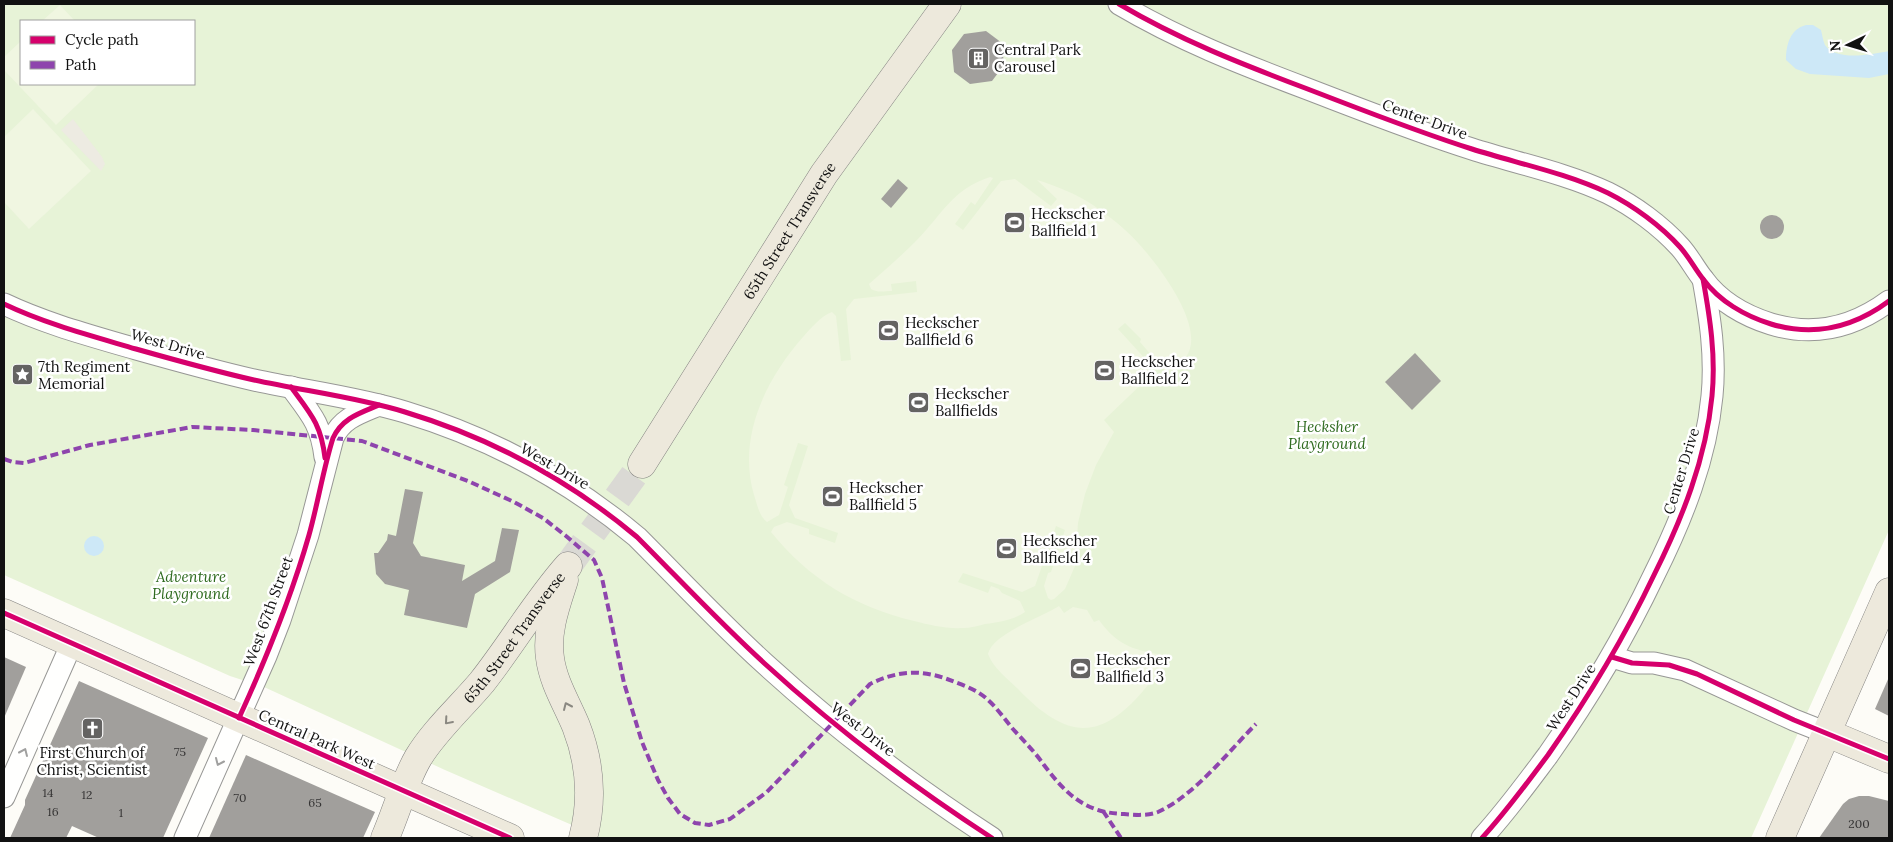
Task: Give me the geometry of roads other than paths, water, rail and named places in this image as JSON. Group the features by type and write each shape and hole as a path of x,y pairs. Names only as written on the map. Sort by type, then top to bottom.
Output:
{"main road":[{"name":"65th Street Transverse","path":"642,464 824,174 947,4"},
{"name":"65th Street Transverse","path":"404,791 415,763 423,750 502,657 548,588 568,566 554,612 549,648 553,672 576,726 584,751 588,776 589,803 583,838"},
{"path":"1780,838 1889,592"},
{"name":"Central Park West","path":"4,613 510,838"},
{"path":"1827,733 1889,759"},
{"path":"384,838 404,791"}],"street":[{"name":"Center Drive","path":"1119,4 1204,49 1317,93 1471,149 1588,185 1610,194 1638,211 1674,241 1716,293 1746,314 1773,325 1797,330 1820,330 1840,326 1861,319 1889,301"},
{"name":"Center Drive","path":"1612,657 1638,609 1677,527 1706,436 1712,397 1714,360 1712,330 1703,279"},
{"name":"West Drive","path":"4,304 35,318 199,366 291,387 349,397 429,420 478,439 550,474 585,497 637,538 738,639 811,703 926,793 992,838"},
{"path":"291,387 319,429 326,461"},
{"name":"West 67th Street","path":"185,838 266,656 283,613 302,558 333,438 342,423 352,416 379,405"},
{"path":"4,797 72,643"},
{"name":"West Drive","path":"1482,838 1518,796 1555,744 1612,657 1632,663 1669,665 1696,674 1794,720 1827,733"}],"water":[{"path":"1806,25 1813,25 1821,30 1825,45 1838,54 1856,56 1889,51 1889,74 1869,78 1810,74 1796,69 1786,60 1787,49 1790,38 1796,30"},
{"path":"94,536 101,539 104,546 101,553 94,556 87,553 84,546 87,539"}],"tunnel":[{"path":"568,566 642,464"}],"place":[{"name":"Central Park Carousel","path":"978,58"},
{"name":"Heckscher Ballfield 1","path":"1015,222"},
{"name":"Heckscher Ballfield 6","path":"889,331"},
{"name":"Heckscher Ballfield 2","path":"1105,370"},
{"name":"7th Regiment Memorial","path":"22,375"},
{"name":"Heckscher Ballfields","path":"919,402"},
{"name":"Heckscher Ballfield 5","path":"833,496"},
{"name":"Heckscher Ballfield 4","path":"1007,549"},
{"name":"Heckscher Ballfield 3","path":"1080,668"},
{"name":"First Church of Christ, Scientist","path":"92,729"}],"park label":[{"name":"Hecksher Playground","path":"1327,434"},
{"name":"Adventure Playground","path":"191,584"}]}
